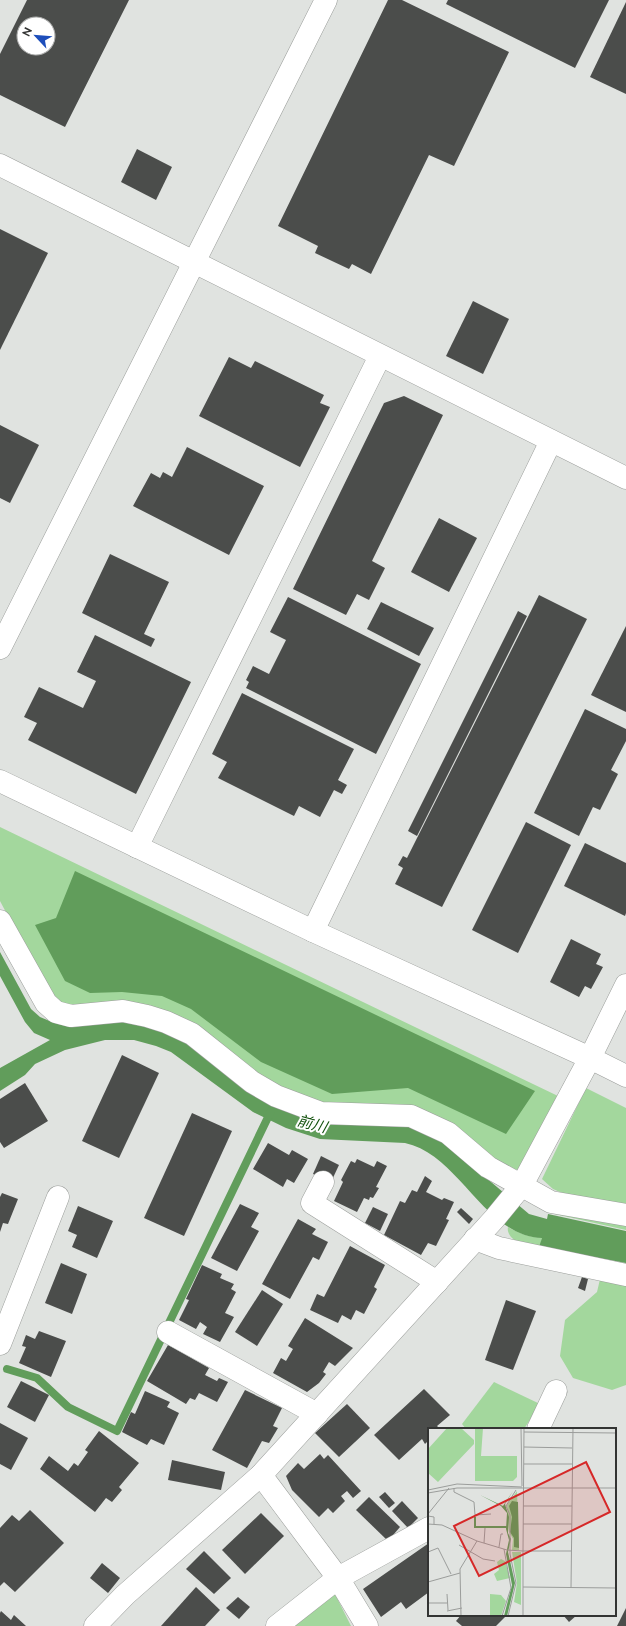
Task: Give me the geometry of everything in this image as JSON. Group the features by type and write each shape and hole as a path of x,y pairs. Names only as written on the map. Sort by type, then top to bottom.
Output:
{"street":[{"path":"0,648 326,0"},
{"path":"0,165 626,478"},
{"path":"137,847 380,356"},
{"path":"313,932 551,441"},
{"path":"0,781 313,932 590,1058 626,1076"},
{"path":"0,921 46,1003 56,1012 71,1016 122,1012 147,1016 166,1022 192,1034 252,1082 276,1096 321,1113 411,1116 448,1133 517,1192 551,1202 626,1215"},
{"path":"95,1626 125,1595 261,1475 517,1192 590,1058 626,985"},
{"path":"322,1182 312,1203 437,1282"},
{"path":"0,1344 58,1197"},
{"path":"475,1239 500,1248 626,1275"},
{"path":"168,1332 317,1414"},
{"path":"538,1428 556,1391"},
{"path":"261,1475 338,1578 367,1626"},
{"path":"277,1626 338,1578 428,1529"}],"shaded area":[{"path":"0,827 558,1096 521,1171 328,1105 76,1008 62,1005 51,997 0,901"},
{"path":"586,1088 626,1108 626,1206 569,1196 553,1189 542,1179"},
{"path":"550,1213 626,1225 626,1230"},
{"path":"508,1227 533,1237 542,1238 540,1248 626,1263 626,1267 548,1252 520,1243 510,1236 508,1233"},
{"path":"601,1275 626,1282 626,1385 612,1390 573,1378 560,1356 565,1320 597,1292"},
{"path":"494,1382 540,1404 525,1428 465,1428 462,1424"},
{"path":"335,1594 351,1626 291,1626"}],"water":[{"path":"75,871 535,1091 506,1134 408,1088 332,1094 261,1062 191,1009 162,996 122,992 90,993 65,981 35,925 56,918"},
{"name":"前川","path":"0,952 31,1009 40,1017 63,1025 121,1020 152,1024 183,1039 253,1092 408,1124 430,1134 452,1149 529,1214 547,1219 548,1214 626,1231 626,1263 539,1247 542,1238 522,1234 504,1224 487,1210 441,1162 424,1150 405,1143 320,1139 286,1128 253,1112 171,1052 156,1046 134,1040 105,1040 65,1050 35,1064 25,1075 0,1091 0,1068 50,1040 34,1033 25,1022 0,976"}],"building":[{"path":"27,0 129,0 65,127 0,95 0,54 16,22 16,56 56,56 56,16 19,16"},
{"path":"388,0 402,0 509,52 454,166 429,155 371,274 352,264 349,269 315,253 318,246 278,226"},
{"path":"448,0 609,0 575,68 446,4"},
{"path":"626,2 626,94 590,77"},
{"path":"137,149 172,167 156,200 121,182"},
{"path":"0,229 48,253 0,350"},
{"path":"473,301 509,319 483,374 446,356"},
{"path":"229,357 251,368 255,361 324,395 320,403 330,407 300,467 199,416"},
{"path":"404,396 443,415 372,561 385,568 369,600 357,594 346,615 293,589 384,403"},
{"path":"0,425 39,445 10,503 0,498"},
{"path":"187,447 264,486 229,555 133,506 151,473 160,478 163,472 172,477"},
{"path":"439,518 477,538 449,592 411,572"},
{"path":"110,554 169,582 144,634 155,639 151,647 82,613"},
{"path":"539,595 587,619 442,907 395,884 403,868 398,865 403,856 407,858"},
{"path":"288,597 421,664 376,754 246,688 249,682 246,680 253,666 269,674 286,640 270,632"},
{"path":"381,602 434,628 419,656 367,629"},
{"path":"518,611 527,616 417,836 408,831"},
{"path":"626,626 626,712 591,695"},
{"path":"95,635 191,682 136,794 28,740 37,723 24,717 39,687 83,708 96,681 77,672"},
{"path":"242,693 354,749 338,780 347,785 342,794 334,790 320,817 299,806 294,816 218,778 227,762 212,754"},
{"path":"585,709 626,729 626,741 611,770 618,774 600,810 593,807 579,836 534,813"},
{"path":"526,822 571,845 518,953 472,930"},
{"path":"585,843 626,863 625,916 564,886"},
{"path":"571,939 601,954 596,964 603,967 591,989 585,986 579,997 550,982"},
{"path":"122,1055 159,1073 119,1158 82,1141"},
{"path":"25,1083 48,1121 4,1148 0,1142 0,1099"},
{"path":"192,1113 232,1131 184,1236 144,1218"},
{"path":"268,1143 289,1155 292,1150 308,1159 294,1183 287,1179 283,1187 253,1169"},
{"path":"321,1156 339,1165 331,1182 313,1174"},
{"path":"357,1159 374,1167 377,1161 387,1166 376,1187 379,1188 373,1198 370,1197 369,1200 364,1198 357,1212 334,1201 343,1182 341,1180 351,1161 355,1163"},
{"path":"425,1176 432,1181 426,1192 442,1200 444,1198 454,1202 446,1219 449,1220 436,1246 428,1243 421,1255 384,1235 400,1201 405,1203 412,1190 417,1192"},
{"path":"2,1193 18,1199 8,1224 3,1223 0,1232 0,1197"},
{"path":"240,1204 259,1213 251,1227 259,1231 237,1271 211,1258"},
{"path":"78,1206 113,1221 97,1258 72,1247 77,1235 68,1231"},
{"path":"373,1207 388,1214 380,1231 365,1223"},
{"path":"461,1208 473,1219 469,1224 457,1212"},
{"path":"298,1219 316,1229 312,1234 328,1242 319,1260 313,1257 290,1299 262,1284"},
{"path":"350,1246 385,1265 374,1287 377,1289 364,1314 356,1310 351,1320 342,1315 338,1323 310,1310 317,1294 324,1297"},
{"path":"61,1263 87,1274 72,1314 45,1303"},
{"path":"202,1265 222,1274 220,1278 234,1284 231,1289 236,1292 225,1313 234,1317 220,1342 203,1334 207,1327 200,1322 196,1329 179,1320 189,1300 186,1299"},
{"path":"582,1277 588,1279 585,1291 578,1288"},
{"path":"262,1290 283,1304 257,1346 235,1332"},
{"path":"506,1300 536,1311 513,1370 485,1360"},
{"path":"305,1318 353,1348 335,1366 329,1362 323,1372 326,1374 319,1383 307,1392 273,1373 281,1358 286,1361 293,1349 288,1346"},
{"path":"39,1331 66,1341 51,1377 19,1363 26,1347 22,1346 26,1335 35,1339"},
{"path":"168,1345 209,1368 205,1375 217,1381 219,1378 228,1382 217,1402 199,1393 195,1400 190,1398 186,1404 147,1381"},
{"path":"21,1381 49,1395 35,1422 7,1407"},
{"path":"424,1389 450,1415 437,1426 439,1428 428,1428 428,1441 425,1444 422,1439 399,1460 374,1435"},
{"path":"245,1390 282,1408 273,1426 278,1428 269,1443 262,1441 247,1468 212,1450"},
{"path":"145,1391 170,1402 167,1407 179,1413 164,1445 151,1439 147,1445 122,1432 131,1412 135,1414"},
{"path":"347,1404 370,1428 339,1457 315,1433"},
{"path":"0,1423 28,1438 11,1470 0,1464"},
{"path":"99,1431 139,1463 119,1487 122,1490 112,1502 106,1498 95,1512 40,1469 49,1456 68,1471 74,1463 78,1466 88,1452 85,1450"},
{"path":"320,1454 324,1459 328,1455 361,1491 353,1498 347,1491 341,1496 345,1501 333,1513 328,1508 319,1517 292,1490 286,1476 298,1463 304,1469"},
{"path":"172,1460 225,1472 221,1490 168,1480"},
{"path":"385,1492 395,1503 389,1508 379,1497"},
{"path":"369,1497 400,1527 388,1541 356,1510"},
{"path":"402,1501 418,1518 408,1528 392,1511"},
{"path":"30,1510 64,1543 15,1592 4,1582 0,1586 0,1528 12,1515 19,1521"},
{"path":"261,1513 284,1536 245,1574 222,1550"},
{"path":"428,1544 428,1593 406,1609 401,1602 381,1617 363,1589"},
{"path":"204,1551 231,1578 214,1594 186,1569"},
{"path":"102,1563 120,1578 108,1593 90,1578"},
{"path":"196,1587 220,1610 205,1626 161,1626"},
{"path":"238,1597 250,1607 239,1619 226,1608"},
{"path":"626,1608 626,1626 617,1626"},
{"path":"1,1611 11,1620 14,1615 26,1626 0,1626"},
{"path":"460,1616 506,1616 496,1626 462,1626 456,1621"},
{"path":"564,1616 576,1616 569,1622"}],"waterway":[{"path":"7,1369 37,1378 68,1407 117,1431 271,1111"}]}
